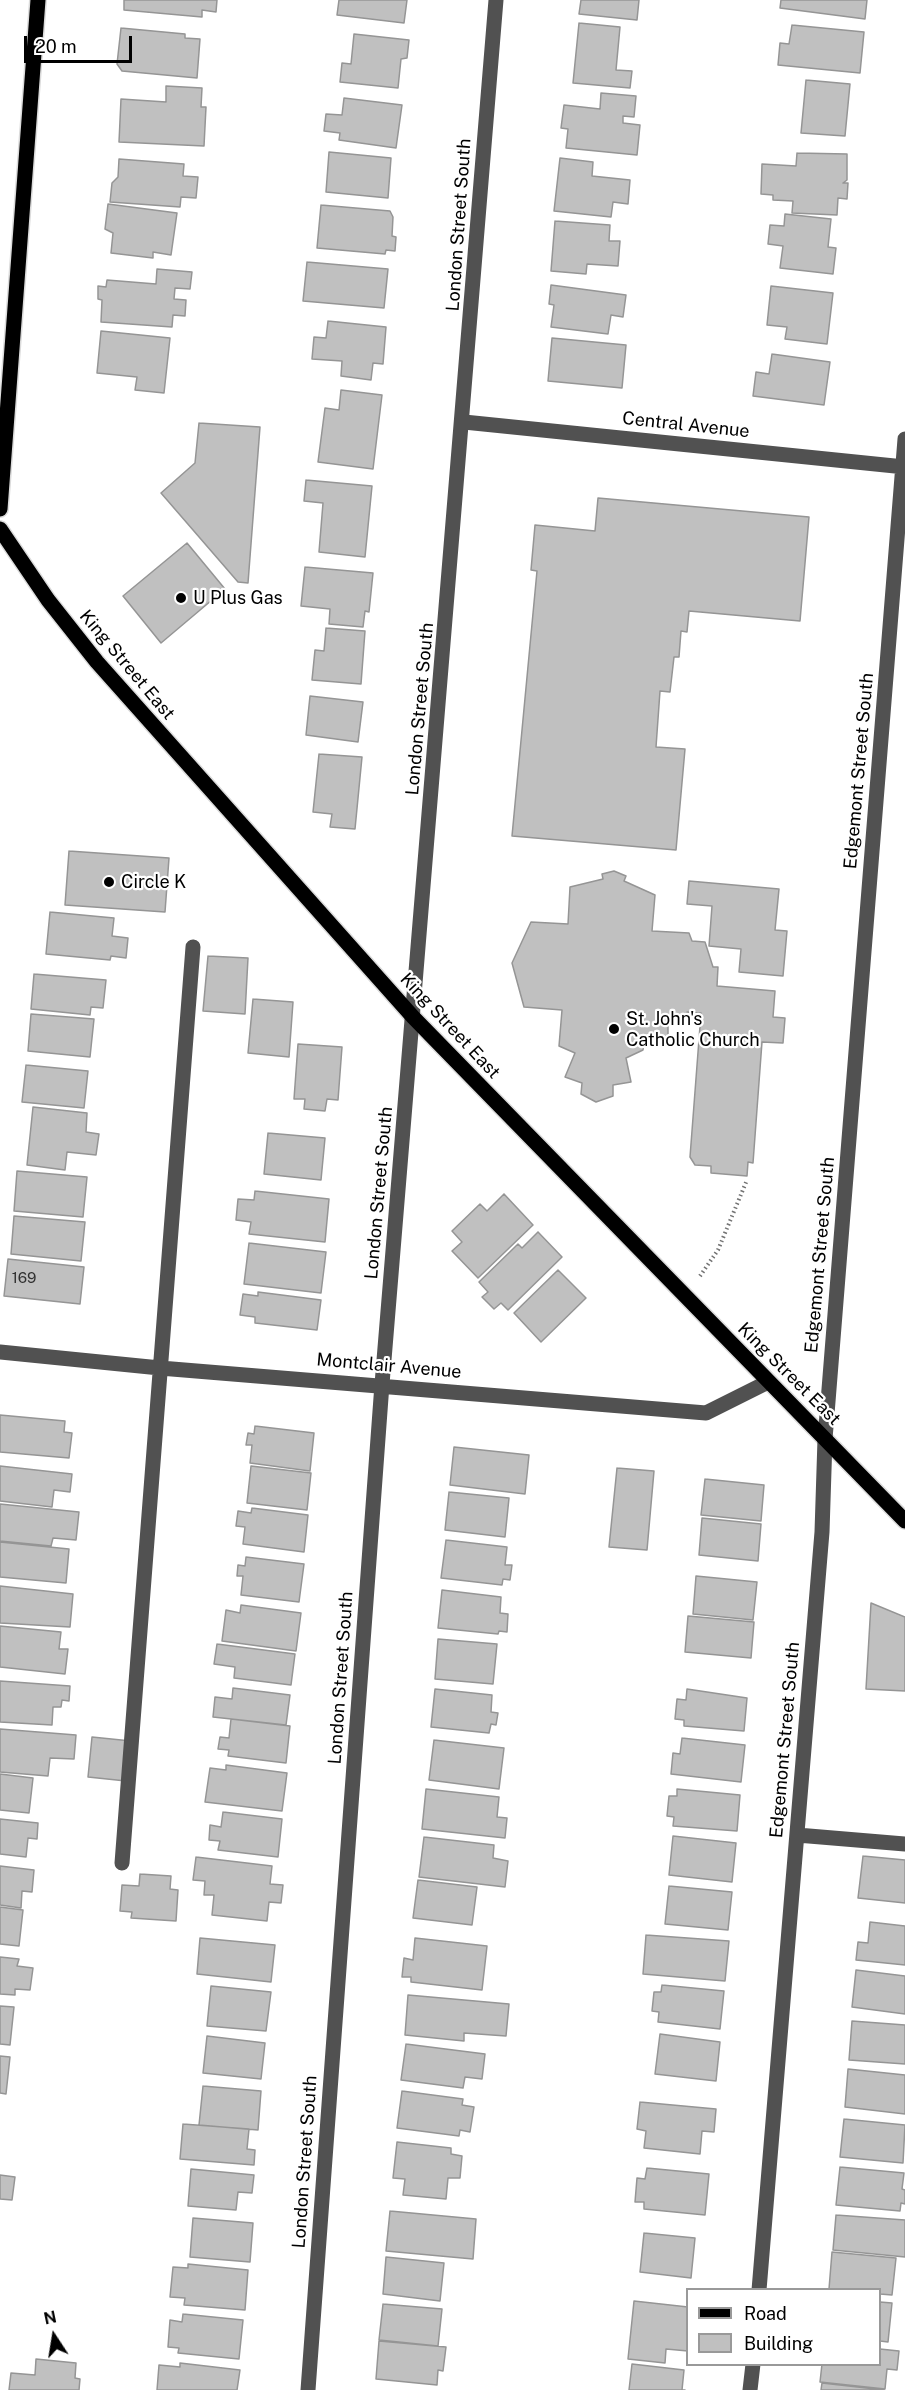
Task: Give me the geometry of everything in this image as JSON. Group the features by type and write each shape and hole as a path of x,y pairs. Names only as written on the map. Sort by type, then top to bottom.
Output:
{"main road":[{"path":"0,509 38,0"},
{"name":"King Street East","path":"0,529 48,600 97,662 413,1017 905,1521"}],"street":[{"name":"London Street South","path":"308,2390 382,1384 464,422 496,0"},
{"name":"Central Avenue","path":"464,422 904,467"},
{"name":"Edgemont Street South","path":"759,2288 822,1532 825,1439 905,439"},
{"path":"122,1863 194,947"},
{"name":"Montclair Avenue","path":"0,1352 160,1368 382,1384 706,1413 768,1382"},
{"path":"797,1835 905,1844"},
{"path":"750,2390 753,2366"}],"path":[{"path":"685,1298 718,1250 747,1180"}],"building":[{"path":"124,0 217,0 216,12 202,10 202,17 124,10"},
{"path":"339,0 407,0 404,23 337,15"},
{"path":"581,0 639,0 637,20 579,14"},
{"path":"781,0 867,0 865,19 780,8"},
{"path":"579,23 620,27 616,70 632,71 630,88 573,83"},
{"path":"792,25 864,32 860,73 778,65 780,43 789,44"},
{"path":"121,28 185,34 185,38 200,39 197,78 122,71 117,64"},
{"path":"354,34 409,40 407,58 401,59 398,88 340,82 342,63 351,64"},
{"path":"806,80 850,84 845,136 801,133"},
{"path":"166,86 202,88 201,107 206,107 204,146 119,142 121,99 166,102"},
{"path":"601,93 636,96 634,117 623,116 623,123 640,125 637,155 566,148 568,129 561,128 564,105 600,109"},
{"path":"344,98 402,105 396,148 339,140 340,133 324,131 326,114 342,115"},
{"path":"329,152 391,158 388,198 326,192"},
{"path":"797,153 847,154 847,180 843,183 848,183 847,199 838,198 837,215 792,213 793,201 773,200 773,195 761,194 762,164 796,166"},
{"path":"560,158 593,162 592,176 630,180 628,204 613,202 611,217 554,211"},
{"path":"119,159 184,164 183,176 198,177 196,198 181,197 180,207 110,202 112,183 118,177"},
{"path":"108,204 177,213 171,255 153,252 153,258 111,253 113,233 105,229"},
{"path":"321,205 390,211 393,217 392,236 396,237 395,251 386,250 385,254 317,248"},
{"path":"785,214 831,219 828,247 836,248 833,274 780,268 783,246 768,244 770,225 784,226"},
{"path":"555,221 610,225 609,241 620,241 618,266 587,264 586,274 551,271"},
{"path":"307,262 388,269 384,308 303,301"},
{"path":"157,269 192,272 190,289 175,288 174,299 186,300 185,316 173,315 172,327 101,322 102,300 98,299 98,286 106,287 107,280 156,284"},
{"path":"551,285 626,295 623,317 611,315 608,334 551,327 554,305 549,304"},
{"path":"771,286 833,293 827,344 785,339 787,327 767,325"},
{"path":"328,321 386,327 383,364 373,363 371,380 341,376 342,361 312,359 314,337 326,338"},
{"path":"101,331 170,338 164,393 135,390 137,377 97,373"},
{"path":"552,338 626,345 622,388 548,381"},
{"path":"772,354 830,362 824,405 753,396 756,372 769,374"},
{"path":"341,390 382,395 373,469 318,462 325,408 339,410"},
{"path":"199,423 260,427 248,583 238,582 161,493 195,463"},
{"path":"306,480 372,486 365,557 319,552 323,503 304,501"},
{"path":"598,498 809,517 800,621 689,611 687,632 681,631 679,657 674,657 670,692 660,691 656,747 685,749 676,850 512,836 537,571 531,570 535,525 595,531"},
{"path":"187,543 225,589 161,643 123,596"},
{"path":"305,567 373,573 369,612 365,611 363,627 329,624 330,609 301,606"},
{"path":"326,628 365,631 361,684 312,680 315,650 324,651"},
{"path":"310,696 363,702 358,742 306,735"},
{"path":"319,754 362,757 355,829 330,827 332,814 313,812"},
{"path":"69,851 169,858 165,912 65,905"},
{"name":"St. John's Catholic Church","path":"614,871 626,876 624,881 655,895 652,931 689,933 692,941 705,942 713,967 718,967 717,986 775,991 773,1017 785,1018 783,1043 762,1042 753,1163 748,1162 747,1176 711,1173 711,1166 695,1165 690,1157 701,1013 687,1012 684,1018 668,1019 668,1040 644,1040 643,1050 626,1058 631,1082 613,1085 613,1096 596,1102 581,1094 582,1083 565,1077 575,1053 559,1046 562,1010 524,1007 512,963 531,922 568,924 570,887 603,879 602,874"},
{"path":"689,881 779,889 775,930 787,931 783,976 739,972 741,949 709,946 712,906 687,904"},
{"path":"50,912 114,918 112,936 128,938 126,958 111,956 110,960 46,954"},
{"path":"208,956 248,958 245,1014 203,1011"},
{"path":"34,974 106,980 103,1008 91,1007 90,1015 31,1009"},
{"path":"253,999 293,1002 289,1057 248,1053"},
{"path":"31,1014 94,1019 90,1057 28,1051"},
{"path":"298,1044 342,1047 338,1100 327,1099 325,1111 304,1109 305,1099 294,1099"},
{"path":"26,1065 88,1071 84,1108 22,1102"},
{"path":"33,1107 87,1113 86,1132 99,1134 96,1155 67,1152 65,1170 27,1165"},
{"path":"268,1133 325,1138 321,1180 264,1174"},
{"path":"17,1171 87,1177 83,1217 14,1211"},
{"path":"255,1191 329,1199 325,1242 249,1234 251,1222 236,1220 238,1199 254,1200"},
{"path":"504,1194 533,1225 478,1278 452,1251 462,1242 452,1231 480,1204 487,1211"},
{"path":"14,1216 85,1222 81,1261 11,1254"},
{"path":"538,1232 562,1257 508,1310 501,1303 494,1309 482,1297 488,1292 479,1282 518,1244 522,1248"},
{"path":"249,1243 326,1252 321,1293 244,1284"},
{"path":"8,1259 84,1267 80,1304 4,1296"},
{"path":"558,1270 586,1298 541,1342 514,1313"},
{"path":"258,1292 321,1300 317,1330 255,1323 255,1317 240,1315 243,1294 258,1296"},
{"path":"0,1415 65,1421 64,1432 72,1433 69,1458 0,1452"},
{"path":"255,1426 314,1433 310,1471 250,1463 252,1445 246,1445 248,1433 254,1434"},
{"path":"454,1447 529,1455 525,1494 450,1485"},
{"path":"0,1466 72,1474 70,1492 54,1490 52,1507 0,1501"},
{"path":"251,1466 311,1473 307,1510 247,1503"},
{"path":"617,1468 654,1471 647,1550 609,1547"},
{"path":"705,1479 764,1485 761,1521 701,1515"},
{"path":"449,1492 509,1498 505,1537 445,1530"},
{"path":"0,1504 79,1512 76,1540 53,1538 51,1546 0,1541"},
{"path":"252,1508 308,1515 304,1552 243,1544 245,1527 236,1526 238,1511 251,1513"},
{"path":"702,1518 761,1524 758,1561 699,1555"},
{"path":"446,1540 507,1547 505,1565 512,1565 510,1580 503,1579 502,1585 441,1578"},
{"path":"0,1542 69,1549 66,1583 0,1577"},
{"path":"246,1557 304,1564 299,1602 241,1595 243,1576 237,1576 238,1565 245,1566"},
{"path":"696,1576 757,1582 753,1620 693,1614"},
{"path":"0,1586 73,1594 70,1627 0,1623"},
{"path":"442,1590 501,1597 500,1613 508,1614 507,1632 499,1631 498,1634 438,1628"},
{"path":"871,1603 905,1617 905,1691 866,1689"},
{"path":"241,1605 301,1613 296,1651 222,1641 226,1610 240,1613"},
{"path":"688,1616 754,1622 751,1658 685,1652"},
{"path":"0,1626 61,1632 59,1649 68,1649 65,1674 0,1667"},
{"path":"438,1639 497,1644 493,1684 435,1679"},
{"path":"217,1644 295,1654 291,1685 234,1678 235,1667 214,1664"},
{"path":"0,1681 70,1686 69,1701 62,1700 61,1707 53,1707 52,1725 0,1722"},
{"path":"233,1688 290,1695 286,1725 213,1717 215,1697 232,1699"},
{"path":"435,1689 492,1695 491,1712 498,1713 496,1725 491,1724 489,1733 431,1727"},
{"path":"687,1689 747,1698 744,1731 684,1726 684,1720 675,1719 677,1699 686,1700"},
{"path":"231,1719 290,1726 286,1763 228,1756 229,1750 218,1749 220,1737 229,1738"},
{"path":"0,1729 76,1735 74,1759 50,1758 48,1776 0,1772"},
{"path":"92,1737 131,1741 126,1781 88,1777"},
{"path":"682,1738 745,1745 741,1782 671,1774 673,1753 680,1754"},
{"path":"434,1740 504,1748 499,1789 429,1780"},
{"path":"226,1765 287,1773 282,1811 205,1802 210,1768 226,1770"},
{"path":"0,1774 33,1778 29,1813 0,1810"},
{"path":"426,1789 499,1797 497,1817 507,1818 505,1838 422,1829"},
{"path":"677,1789 740,1795 737,1831 673,1826 674,1817 667,1816 669,1796 677,1796"},
{"path":"223,1812 282,1819 278,1857 218,1850 220,1841 209,1840 210,1825 221,1827"},
{"path":"0,1819 38,1823 37,1839 28,1838 26,1857 0,1854"},
{"path":"673,1836 736,1843 732,1882 669,1875"},
{"path":"424,1837 494,1845 493,1858 508,1861 505,1887 419,1877"},
{"path":"863,1856 905,1860 905,1903 858,1898"},
{"path":"196,1857 272,1866 270,1884 283,1885 281,1903 269,1902 267,1921 212,1915 214,1895 204,1895 205,1881 193,1880"},
{"path":"0,1866 34,1870 32,1892 22,1891 21,1908 0,1905"},
{"path":"140,1874 171,1876 170,1889 178,1890 176,1921 131,1918 132,1912 120,1911 122,1885 139,1886"},
{"path":"418,1880 477,1887 472,1925 413,1918"},
{"path":"669,1886 732,1892 728,1930 665,1924"},
{"path":"0,1907 23,1910 19,1946 0,1944"},
{"path":"870,1922 905,1926 905,1965 856,1960 858,1942 868,1943"},
{"path":"646,1935 729,1941 725,1981 643,1974"},
{"path":"200,1938 275,1945 271,1982 197,1974"},
{"path":"415,1938 487,1946 482,1990 411,1982 411,1977 402,1977 404,1958 413,1960"},
{"path":"0,1957 19,1959 17,1966 33,1968 30,1990 15,1989 15,1995 0,1994"},
{"path":"856,1970 905,1976 905,2014 852,2007"},
{"path":"662,1985 724,1991 720,2029 658,2022 659,2012 652,2011 654,1992 661,1992"},
{"path":"211,1986 271,1992 266,2031 207,2026"},
{"path":"408,1995 509,2004 506,2036 464,2033 464,2041 405,2035"},
{"path":"0,2006 14,2007 10,2045 0,2044"},
{"path":"852,2021 905,2025 905,2064 849,2060"},
{"path":"660,2034 720,2042 716,2081 655,2074"},
{"path":"207,2036 265,2043 261,2079 203,2073"},
{"path":"406,2044 485,2054 482,2079 465,2077 463,2088 401,2080"},
{"path":"0,2056 10,2057 6,2094 0,2093"},
{"path":"848,2069 905,2075 905,2114 845,2107"},
{"path":"203,2086 261,2091 258,2130 199,2125"},
{"path":"402,2091 463,2099 462,2105 474,2107 470,2132 460,2130 459,2136 397,2128"},
{"path":"640,2102 716,2109 714,2132 702,2131 700,2154 644,2148 646,2131 637,2129"},
{"path":"844,2119 905,2125 903,2163 840,2157"},
{"path":"183,2124 249,2129 247,2149 255,2150 254,2165 180,2159"},
{"path":"397,2142 451,2148 451,2154 462,2156 460,2178 448,2178 446,2199 403,2195 405,2179 393,2178"},
{"path":"840,2167 904,2173 902,2189 905,2190 905,2204 901,2203 900,2211 836,2205"},
{"path":"647,2168 709,2174 705,2215 644,2209 644,2202 635,2202 637,2178 645,2179"},
{"path":"191,2169 254,2175 252,2193 238,2192 236,2210 188,2206"},
{"path":"0,2175 15,2177 12,2200 0,2199"},
{"path":"390,2211 476,2219 473,2259 386,2251"},
{"path":"836,2215 905,2220 905,2257 833,2250"},
{"path":"193,2218 253,2223 250,2262 190,2257"},
{"path":"644,2233 695,2238 691,2278 640,2272"},
{"path":"832,2252 896,2258 892,2295 881,2294 881,2288 829,2288"},
{"path":"386,2257 444,2263 440,2301 383,2294"},
{"path":"188,2264 248,2270 245,2310 184,2305 185,2298 170,2297 173,2267 188,2268"},
{"path":"634,2301 686,2307 686,2351 666,2349 665,2363 628,2359"},
{"path":"881,2302 892,2303 888,2342 881,2341"},
{"path":"383,2304 442,2309 438,2346 379,2340"},
{"path":"183,2314 243,2320 239,2359 178,2353 179,2348 168,2347 170,2320 182,2322"},
{"path":"379,2341 446,2347 443,2371 438,2370 437,2385 376,2379"},
{"path":"881,2349 899,2351 897,2370 887,2369 885,2389 820,2382 822,2366 881,2366"},
{"path":"36,2359 76,2363 75,2378 80,2379 79,2390 9,2390 11,2373 35,2375"},
{"path":"180,2363 240,2370 237,2390 157,2390 159,2365 180,2367"},
{"path":"632,2364 684,2370 682,2390 629,2390"},
{"path":"822,2383 884,2390 821,2390"}],"place":[{"name":"U Plus Gas","path":"181,598"},
{"name":"Circle K","path":"109,882"},
{"name":"St. John's Catholic Church","path":"614,1029"}]}
